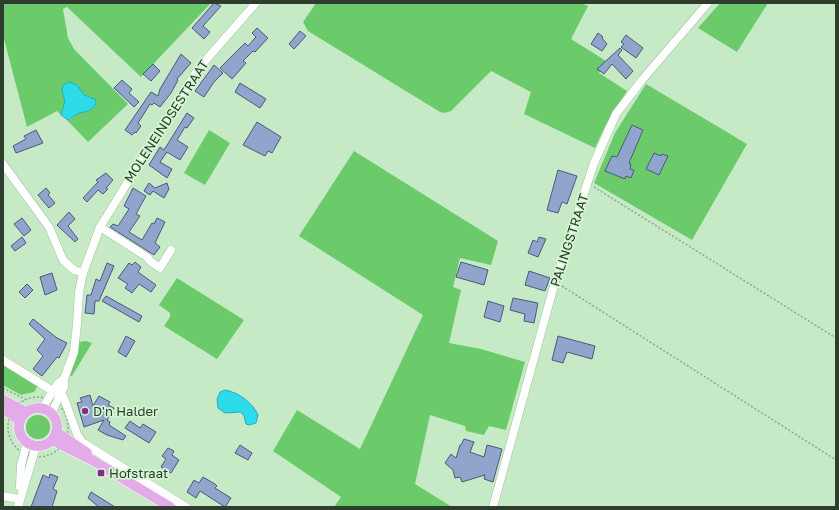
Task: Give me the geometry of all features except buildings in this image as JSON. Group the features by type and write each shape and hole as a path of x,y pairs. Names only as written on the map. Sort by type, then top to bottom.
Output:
{"main road":[{"path":"3,400 26,412"},
{"path":"3,408 20,421"},
{"path":"36,408 47,412 57,424 54,436 44,445 32,444 21,435 20,421 26,412 36,408"},
{"path":"54,436 81,456 92,460 170,507"}],"street":[{"name":"MOLENEINDSESTRAAT","path":"47,412 55,394 64,387 64,379 74,352 79,292 83,273 100,227 198,69 256,3"},
{"name":"PALINGSTRAAT","path":"493,507 555,282 588,183 616,114 642,80 708,3"},
{"path":"3,164 46,222 63,260 74,270 83,273"},
{"path":"100,227 147,257 160,268 170,250"},
{"path":"3,360 66,402 77,434 82,442 186,507"},
{"path":"3,496 18,503 21,466 32,444"}],"path":[{"path":"588,183 836,338"},
{"path":"555,282 836,460"},
{"path":"3,388 24,399 55,394"}],"green space":[{"path":"3,3 211,3 141,77 67,7 63,9 68,38 74,49 128,104 88,142 66,119 70,120 78,113 91,97 84,95 77,85 64,97 65,101 61,115 57,111 27,127 3,35"},
{"path":"316,3 582,3 588,6 571,39 606,61 599,73 627,91 605,126 595,148 524,114 531,92 491,71 451,111 445,113 440,112 308,31 303,22"},
{"path":"720,3 768,3 737,52 698,28"},
{"path":"646,84 747,144 692,240 594,183 615,133"},
{"path":"209,130 230,143 205,185 184,173"},
{"path":"354,151 498,241 491,265 460,258 453,287 461,290 449,343 481,349 525,362 506,430 489,426 484,435 466,431 465,426 430,415 415,484 452,507 334,507 341,497 273,451 297,410 360,449 423,315 299,236"},
{"path":"177,278 244,320 217,359 164,326 170,317 170,313 159,305"},
{"path":"86,341 92,343 72,376 70,376 79,342"},
{"path":"3,360 39,384 34,392 21,395 3,385"},
{"path":"38,415 43,416 49,422 49,432 43,438 38,439 33,438 27,432 26,427 27,422 33,416"}],"water":[{"path":"69,82 77,85 84,95 95,99 96,103 92,109 77,114 68,120 61,115 65,101 62,91 63,85"},
{"path":"225,390 235,393 253,406 258,415 256,423 249,425 246,424 244,416 241,412 225,413 218,408 217,399 220,392"}],"place":[{"name":"D'n Halder","path":"85,411"},
{"name":"Hofstraat","path":"101,473"}]}
